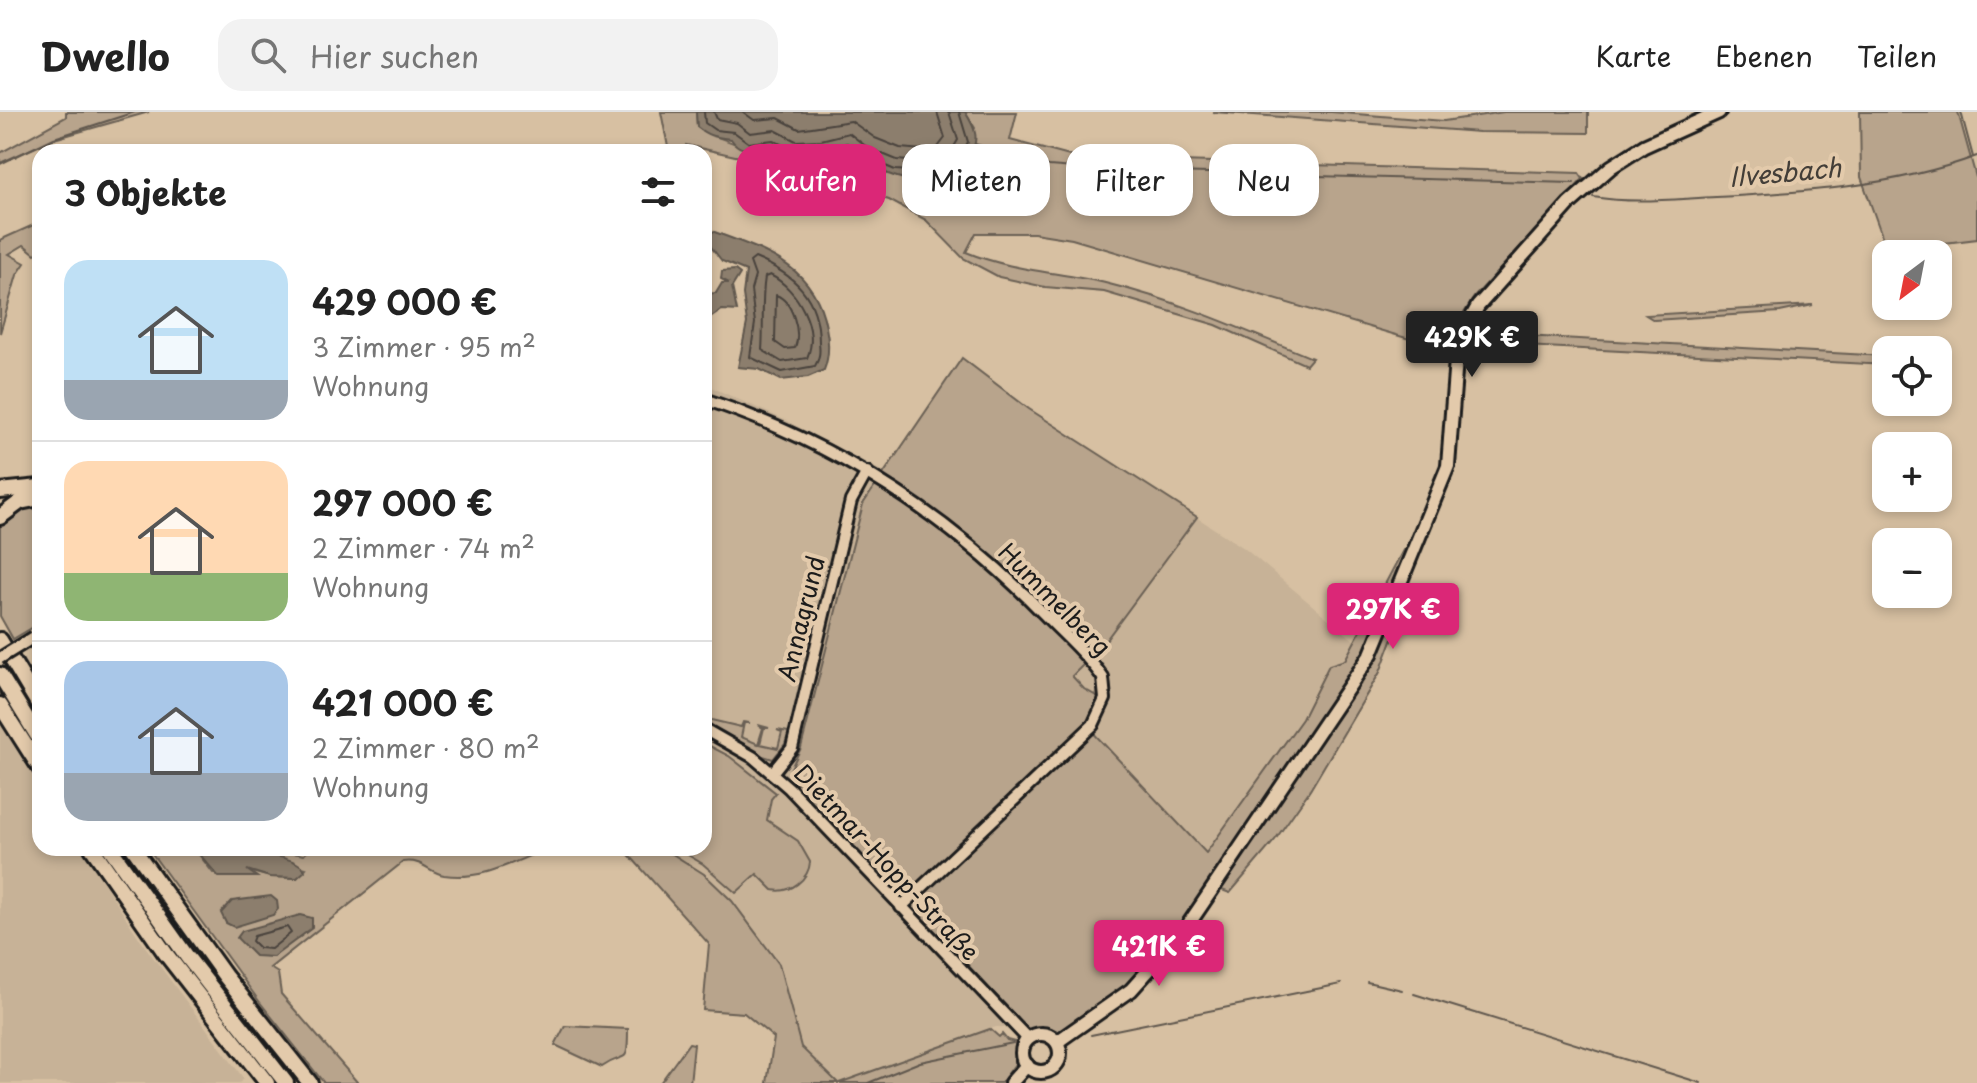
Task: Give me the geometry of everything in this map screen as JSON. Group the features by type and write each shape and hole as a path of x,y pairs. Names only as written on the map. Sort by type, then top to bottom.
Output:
{"highway":[{"path":"0,491 32,488"},
{"path":"0,517 20,502 32,500"},
{"path":"0,640 32,694"},
{"path":"0,675 32,727"},
{"path":"0,705 32,755"},
{"path":"98,856 215,1018 267,1083"},
{"path":"116,856 188,958 286,1083"},
{"path":"139,856 225,976 310,1083"},
{"path":"215,1018 257,1083"}],"main road":[{"path":"1057,1042 1131,990 1184,931 1371,654 1448,466 1456,359 1462,335 1478,306 1569,204 1611,167 1644,146 1719,112"},
{"path":"1043,1034 1057,1042 1059,1056 1053,1067 1040,1071 1027,1065 1022,1052 1028,1039 1043,1034"},
{"path":"1011,1083 1027,1065"}],"street":[{"name":"Hummelberg","path":"712,402 758,417 867,472 930,513 1010,579 1097,669 1106,693 1101,713 1093,725 901,907"},
{"name":"Annagrund","path":"772,773 792,748 851,501 867,472"},
{"path":"0,658 32,639"},
{"name":"Dietmar-Hopp-Straße","path":"712,734 772,773 1028,1039"}],"shaded area":[{"path":"66,112 149,112 43,144 32,144 32,149 0,163 0,153 66,117"},
{"path":"661,112 696,112 697,127 736,144 736,156 712,151 712,144 667,144"},
{"path":"965,112 1017,112 1010,140 1025,144 967,144 975,128"},
{"path":"1213,112 1331,112 1444,121 1504,112 1588,112 1588,133 1479,132"},
{"path":"1860,112 1958,112 1977,181 1977,239 1952,242 1883,240 1861,177"},
{"path":"1050,151 1066,155 1066,216 1193,216 1193,161 1209,162 1209,216 1319,216 1319,165 1579,173 1583,179 1474,297 1459,321 1450,351 1072,239 1034,233 976,233 966,252 1001,263 1091,280 1161,299 1312,358 1306,365 1216,325 1104,292 1045,287 999,277 963,258 919,216 1050,216"},
{"path":"886,171 902,176 902,207 886,199"},
{"path":"32,226 32,252 24,245 9,254 25,263 17,275 0,333 0,240"},
{"path":"1813,305 1780,312 1654,320 1646,315"},
{"path":"1472,333 1872,355 1872,364 1470,343"},
{"path":"962,358 1029,409 1244,548 1356,642 1219,868 1069,997 1026,1028 996,1027 838,1083 801,1047 779,964 704,874 676,856 712,856 712,388 787,421 885,473"},
{"path":"962,358 1029,409 1197,517 1100,648 1072,676 1084,689 1098,697 1086,725 1206,853 1302,719 1329,665 1345,660 1403,550 1409,548 1361,658 1192,912 1131,984 1059,1033 1026,1028 794,786 798,782 790,770 801,748 863,504"},
{"path":"32,505 32,628 13,639 0,616 0,521"},
{"path":"1402,592 1409,595 1380,672 1310,790 1275,840 1230,893 1219,889 1369,667"},
{"path":"0,720 32,771 32,856 86,856 141,941 244,1079 239,1083 0,1083"},
{"path":"712,720 741,727 743,722 750,723 744,723 741,737 758,744 763,728 758,725 769,728 764,728 760,744 778,748 782,732 777,730 789,732 785,744 773,759 712,726"},
{"path":"712,747 729,756 776,793 771,799 767,820 798,841 810,862 798,884 786,890 773,890 757,874 736,893 690,856 712,856"},
{"path":"154,856 200,856 213,873 244,870 270,877 297,878 306,868 263,856 529,856 484,873 458,876 438,873 416,862 403,862 270,968 278,973 281,994 358,1083 324,1083 259,1001"},
{"path":"630,856 676,856 704,874 732,901 779,964 801,1047 838,1083 767,1083 774,1038 744,1013 703,1010 709,944"},
{"path":"565,1026 628,1029 626,1054 602,1067 555,1045"},
{"path":"990,1029 999,1037 1002,1034 1007,1040 1015,1042 1015,1064 1001,1083 839,1083"},
{"path":"689,1043 694,1044 690,1083 660,1083"}],"water":[{"path":"696,112 965,112 974,129 975,139 974,144 902,144 902,178 886,173 886,144 736,144 731,139 709,135 697,127"},
{"path":"712,231 764,251 797,273 820,305 828,343 824,370 808,377 781,380 759,369 738,367 747,323 743,294 746,271 722,261 712,248"},
{"path":"735,270 740,274 732,287 737,311 722,310 712,317 712,293 716,293 722,283 729,283 721,279 722,271"},
{"path":"201,856 277,856 288,859 305,871 297,878 270,877 247,870 257,877 219,877"},
{"path":"271,896 277,901 278,909 273,915 234,927 226,923 221,913 232,901"},
{"path":"300,915 312,918 312,928 273,957 255,956 237,938 242,931"}],"waterway":[{"name":"Ilvesbach","path":"42,144 135,112"},
{"path":"1961,112 1973,157"},
{"name":"Ilvesbach","path":"0,164 32,149"},
{"name":"Ilvesbach","path":"1593,197 1654,200 1815,190 1913,175 1977,156"},
{"name":"Ilvesbach","path":"1050,166 1574,183"},
{"path":"1367,982 1402,990"},
{"path":"1091,1035 1341,984"},
{"path":"1414,994 1701,1083"},
{"path":"868,1083 920,1062 1013,1043"}]}
